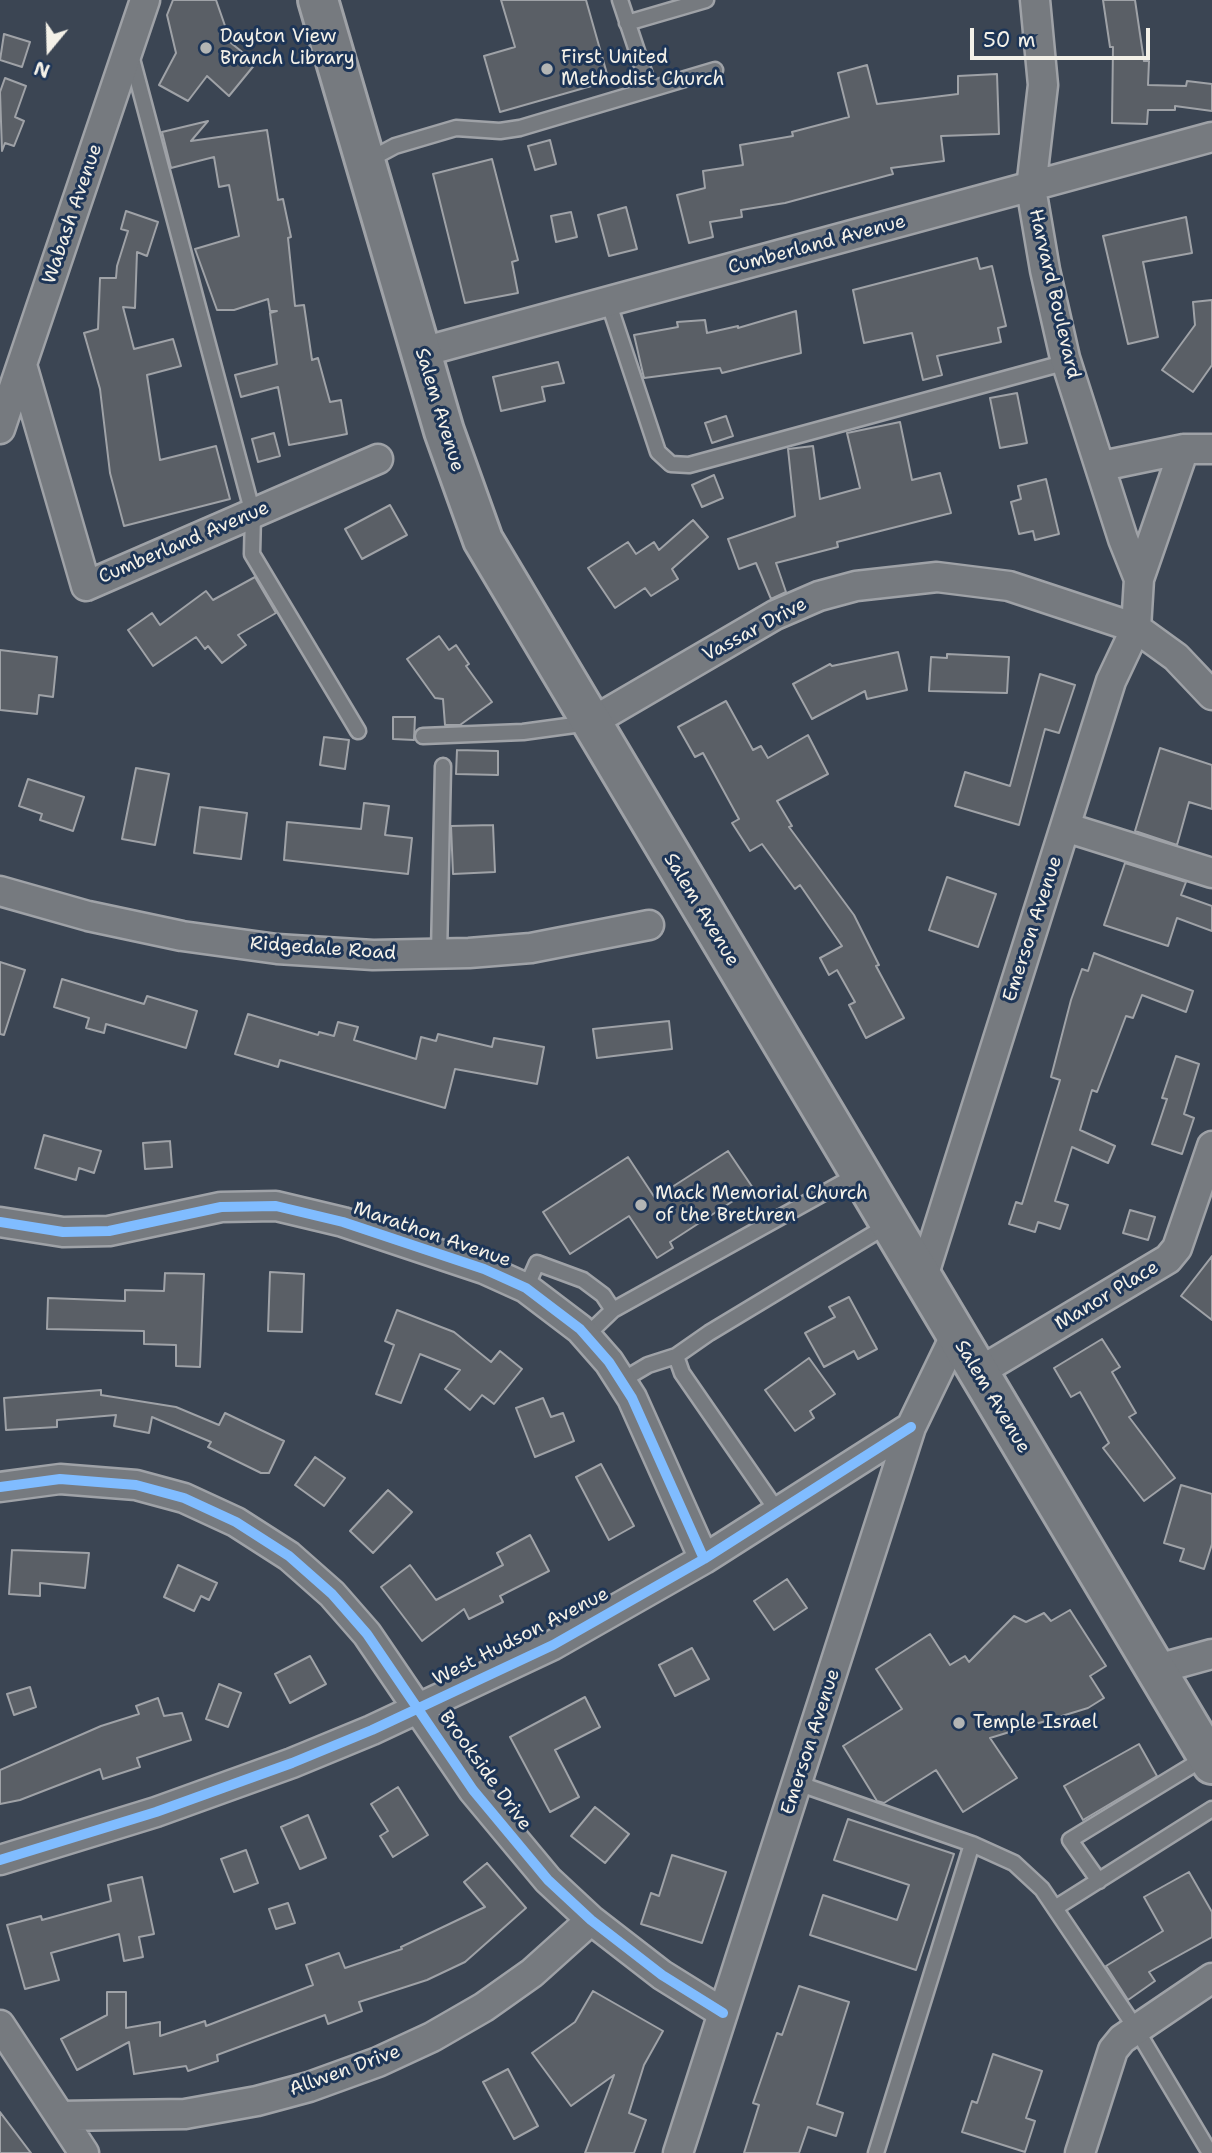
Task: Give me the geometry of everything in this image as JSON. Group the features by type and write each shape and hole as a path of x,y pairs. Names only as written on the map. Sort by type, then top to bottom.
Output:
{"main road":[{"name":"Salem Avenue","path":"317,0 448,443 483,540 858,1174 1210,1760"}],"street":[{"name":"Wabash Avenue","path":"0,429 145,0"},
{"name":"Harvard Boulevard","path":"1035,0 1043,85 1031,188 1045,270 1067,362 1123,539 1139,579"},
{"name":"Cumberland Avenue","path":"422,352 1212,137"},
{"name":"Cumberland Avenue","path":"22,365 86,586 378,459"},
{"path":"1102,466 1198,449"},
{"path":"1139,579 1198,449"},
{"name":"Emerson Avenue","path":"922,1280 1111,681 1136,628 1139,579"},
{"name":"Vassar Drive","path":"590,723 775,615 856,586 893,580 973,580 1030,592 1090,615 1136,628"},
{"path":"1136,628 1177,657 1212,695"},
{"path":"1065,827 1212,873"},
{"name":"Ridgedale Road","path":"0,891 100,919 195,938 277,949 373,955 531,948 649,925"},
{"name":"Manor Place","path":"977,1373 1168,1259 1177,1248 1211,1150"},
{"name":"Marathon Avenue","path":"0,1222 63,1232 109,1231 221,1207 276,1206 369,1230 484,1269 526,1288 558,1310 586,1336 621,1381 632,1398 704,1559"},
{"name":"Emerson Avenue","path":"678,2153 911,1427 955,1336"},
{"name":"West Hudson Avenue","path":"0,1860 292,1763 419,1708 553,1645 704,1559 911,1427"},
{"name":"Brookside Drive","path":"0,1488 60,1479 111,1481 184,1498 236,1522 289,1556 332,1594 367,1634 499,1824 548,1880 591,1920 662,1975 723,2013"},
{"path":"1157,1669 1212,1654"},
{"name":"Allwen Drive","path":"60,2116 185,2114 257,2101 355,2071 432,2037 484,2007 532,1973 591,1920"},
{"path":"1080,2153 1113,2050 1135,2027 1212,1978"},
{"path":"0,2025 84,2153"}],"lane":[{"path":"620,0 649,87"},
{"path":"627,23 706,0"},
{"path":"129,47 253,514 252,554 358,731"},
{"path":"365,162 395,146 456,128 500,131 520,128 649,87 715,70"},
{"path":"608,302 658,452 671,464 688,465 1067,362"},
{"path":"423,736 523,732 590,723"},
{"path":"439,954 443,766"},
{"path":"586,1336 613,1310 858,1174"},
{"path":"621,1381 648,1365 676,1356 709,1333 889,1224"},
{"path":"526,1288 537,1263 583,1280 603,1295 613,1310"},
{"path":"676,1356 682,1373 778,1511"},
{"path":"1099,1881 1070,1840 1210,1760"},
{"path":"797,1783 972,1844 1014,1863 1042,1889 1055,1908 1135,2027 1210,2153"},
{"path":"1055,1908 1212,1809"},
{"path":"876,2153 972,1844"}],"building":[{"name":"Dayton View Branch Library","path":"173,0 216,0 231,43 256,63 229,96 207,76 188,101 159,85 176,53 167,15"},
{"name":"First United Methodist Church","path":"501,0 586,0 609,81 500,112 484,56 515,47"},
{"path":"1103,0 1135,0 1144,61 1149,61 1148,85 1186,86 1187,81 1212,84 1212,111 1175,106 1175,110 1148,110 1147,124 1112,123 1113,47 1110,47"},
{"path":"4,34 30,42 22,67 0,60"},
{"path":"867,65 877,104 958,94 958,76 997,74 999,134 941,136 944,161 891,168 893,174 785,203 741,210 742,217 710,222 713,237 689,243 677,195 705,188 703,171 743,165 740,145 793,136 792,132 849,117 838,73"},
{"path":"5,78 26,86 15,117 24,121 14,146 5,143 2,151 0,92"},
{"path":"208,121 191,141 267,130 278,200 283,199 291,237 288,238 295,306 304,305 312,360 318,358 330,402 341,400 347,434 289,445 278,387 241,397 235,375 277,364 270,313 277,311 270,311 268,299 234,310 217,310 195,249 239,236 229,185 219,187 214,157 171,168 162,132"},
{"path":"550,140 556,164 535,170 528,146"},
{"path":"492,159 518,260 512,262 518,293 465,303 433,174"},
{"path":"626,207 637,249 609,256 598,215"},
{"path":"126,211 158,222 147,256 137,252 135,308 123,307 134,349 173,339 181,366 147,375 160,460 216,446 230,499 124,526 110,473 100,389 84,333 98,329 100,278 116,278 128,231 121,229"},
{"path":"571,212 577,237 556,242 551,216"},
{"path":"1186,217 1192,253 1143,262 1158,337 1128,344 1103,236"},
{"path":"977,258 980,269 992,266 1006,326 998,328 1001,342 937,356 942,375 923,380 912,333 864,343 853,290"},
{"path":"1212,300 1212,365 1193,392 1162,370 1195,325 1193,302"},
{"path":"796,311 801,353 722,373 720,368 644,378 634,335 678,327 677,322 705,320 707,333 738,328"},
{"path":"558,362 564,383 542,387 545,401 501,411 493,377"},
{"path":"1017,393 1027,443 1000,448 990,398"},
{"path":"726,416 733,436 712,443 705,423"},
{"path":"900,422 912,480 940,473 951,513 837,542 838,547 776,563 786,592 771,599 756,563 739,569 728,539 795,516 788,449 813,446 820,499 860,488 847,433"},
{"path":"274,433 280,456 258,462 252,439"},
{"path":"714,475 723,498 702,507 692,485"},
{"path":"1046,479 1059,534 1035,540 1033,531 1019,534 1011,502 1021,499 1018,486"},
{"path":"390,505 407,535 362,559 345,529"},
{"path":"693,520 708,537 672,569 678,579 651,596 645,588 615,608 588,568 628,542 636,554 654,542 659,550"},
{"path":"255,577 276,613 238,635 246,645 222,663 208,646 205,649 196,637 153,666 128,630 152,613 160,625 206,591 213,600"},
{"path":"439,636 449,650 456,645 469,664 466,666 492,702 460,725 445,725 443,699 435,698 407,659"},
{"path":"0,650 57,657 53,697 39,695 37,714 0,710"},
{"path":"898,652 907,690 867,699 865,691 812,719 793,684 830,664 832,666"},
{"path":"947,654 1009,657 1007,693 929,691 931,657 947,658"},
{"path":"1040,674 1075,685 1059,733 1045,729 1019,825 955,806 965,772 1010,786"},
{"path":"726,701 753,750 761,746 768,758 808,735 828,774 777,801 792,826 789,827 854,915 879,965 876,966 904,1018 866,1038 849,1005 855,1002 837,970 829,975 820,958 842,946 800,885 795,889 762,844 750,851 732,823 739,819 703,753 695,757 678,727"},
{"path":"393,717 415,717 414,740 393,739"},
{"path":"324,737 349,740 345,769 320,765"},
{"path":"1160,748 1212,765 1212,809 1189,802 1177,845 1135,831"},
{"path":"457,750 498,751 498,775 456,774"},
{"path":"136,768 169,774 155,845 122,839"},
{"path":"28,779 84,797 73,831 40,820 42,814 19,806"},
{"path":"364,803 389,806 385,835 412,838 408,874 284,860 287,822 361,829"},
{"path":"200,807 247,813 241,859 194,853"},
{"path":"493,825 495,872 453,874 451,826"},
{"path":"1125,863 1186,882 1181,895 1212,906 1212,931 1177,918 1168,946 1104,925"},
{"path":"947,877 996,894 978,947 929,930"},
{"path":"1094,953 1193,991 1186,1012 1142,995 1133,1018 1126,1016 1097,1092 1092,1090 1080,1130 1115,1146 1108,1163 1072,1147 1055,1201 1068,1205 1060,1229 1038,1222 1035,1232 1009,1224 1016,1202 1022,1204 1060,1080 1051,1077 1071,1000 1082,969 1088,971"},
{"path":"0,962 25,970 4,1035 0,1034"},
{"path":"62,979 144,1004 147,996 197,1011 186,1048 106,1024 104,1033 86,1028 89,1018 54,1007"},
{"path":"248,1014 318,1035 319,1032 334,1036 338,1022 358,1027 354,1040 416,1059 421,1037 436,1041 438,1034 492,1047 494,1038 544,1047 537,1084 455,1069 445,1108 280,1060 278,1067 235,1054"},
{"path":"669,1021 672,1049 597,1058 593,1029"},
{"path":"1176,1056 1199,1064 1184,1114 1194,1118 1182,1154 1152,1144 1167,1099 1162,1098"},
{"path":"44,1135 101,1151 94,1173 79,1168 76,1180 35,1168"},
{"path":"170,1141 172,1167 145,1169 143,1143"},
{"name":"Mack Memorial Church of the Brethren","path":"728,1151 753,1188 670,1242 673,1248 657,1258 629,1216 570,1254 543,1212 628,1157 655,1198"},
{"path":"1130,1210 1155,1217 1148,1240 1123,1233"},
{"path":"1212,1256 1212,1320 1181,1296"},
{"path":"270,1272 304,1274 302,1332 268,1331"},
{"path":"165,1273 204,1274 200,1367 176,1366 176,1345 144,1344 144,1331 47,1329 48,1298 125,1301 125,1290 164,1291"},
{"path":"849,1297 877,1349 858,1359 854,1351 824,1367 805,1333 835,1317 829,1307"},
{"path":"397,1310 454,1332 491,1362 500,1351 522,1369 494,1404 482,1395 470,1410 445,1389 460,1370 420,1354 401,1403 376,1394 394,1345 385,1341"},
{"path":"1102,1339 1120,1367 1112,1372 1136,1413 1129,1417 1175,1478 1144,1501 1103,1448 1109,1443 1080,1392 1071,1397 1054,1368"},
{"path":"809,1358 835,1394 810,1411 814,1418 795,1431 765,1390"},
{"path":"101,1390 101,1395 176,1407 219,1425 225,1413 284,1441 269,1473 261,1473 208,1447 211,1442 152,1417 149,1433 114,1426 116,1415 57,1420 57,1427 6,1430 4,1398"},
{"path":"543,1398 551,1417 563,1413 574,1441 535,1457 516,1408"},
{"path":"315,1457 345,1478 324,1506 295,1485"},
{"path":"601,1464 634,1526 609,1540 576,1477"},
{"path":"1181,1485 1212,1494 1212,1544 1204,1569 1180,1561 1184,1549 1164,1543"},
{"path":"388,1490 412,1512 373,1553 350,1531"},
{"path":"530,1535 549,1571 500,1596 503,1602 469,1619 464,1609 422,1641 381,1587 410,1565 436,1600 503,1565 497,1553"},
{"path":"12,1550 89,1553 85,1588 40,1583 40,1596 9,1594"},
{"path":"178,1565 217,1583 209,1600 201,1596 194,1611 164,1597"},
{"path":"787,1579 807,1608 774,1630 754,1601"},
{"name":"Temple Israel","path":"1070,1610 1106,1666 1090,1676 1104,1698 1088,1708 990,1738 1017,1778 963,1812 936,1770 884,1803 877,1801 843,1746 902,1709 876,1669 930,1634 950,1665 965,1656 969,1662 1014,1616 1026,1622 1044,1613 1051,1621"},
{"path":"692,1648 709,1679 675,1696 659,1665"},
{"path":"310,1656 326,1684 290,1703 275,1674"},
{"path":"219,1684 241,1693 228,1727 206,1719"},
{"path":"30,1687 36,1707 14,1715 7,1694"},
{"path":"585,1697 600,1727 555,1750 579,1797 550,1812 510,1737"},
{"path":"158,1698 164,1716 182,1713 191,1740 137,1758 140,1767 103,1779 100,1769 20,1800 0,1804 0,1770 101,1726 139,1714 136,1706"},
{"path":"1139,1744 1157,1776 1083,1820 1064,1786"},
{"path":"398,1787 428,1835 393,1857 380,1836 388,1831 371,1804"},
{"path":"595,1807 629,1834 605,1863 571,1836"},
{"path":"308,1815 326,1858 300,1869 281,1827"},
{"path":"848,1819 954,1854 916,1970 810,1935 823,1895 897,1920 909,1885 834,1860"},
{"path":"246,1850 258,1883 234,1892 221,1859"},
{"path":"672,1855 726,1872 702,1943 641,1924 651,1893 659,1896"},
{"path":"487,1863 526,1908 465,1962 427,1980 359,2002 362,2011 328,2024 325,2015 217,2055 218,2061 188,2071 186,2066 134,2074 129,2042 77,2070 61,2039 107,2015 107,1992 126,1992 126,2028 160,2022 160,2036 205,2021 206,2026 313,1985 306,1965 339,1953 345,1968 402,1949 401,1947 485,1907 464,1882"},
{"path":"1189,1872 1212,1912 1212,1937 1149,1972 1155,1981 1128,2000 1106,1966 1163,1931 1144,1897"},
{"path":"142,1877 154,1934 139,1937 143,1957 124,1961 119,1934 51,1953 59,1980 25,1989 7,1925 41,1916 42,1920 111,1901 108,1885"},
{"path":"288,1903 295,1923 276,1929 269,1909"},
{"path":"799,1986 849,2002 817,2104 843,2113 836,2136 808,2127 799,2153 744,2153 759,2105 753,2103 777,2033 782,2035"},
{"path":"593,1991 663,2031 644,2065 629,2113 646,2120 634,2153 585,2153 614,2075 571,2106 532,2053 575,2022"},
{"path":"993,2054 1042,2071 1026,2118 1035,2121 1025,2152 962,2132 972,2101 977,2103"},
{"path":"508,2069 538,2126 514,2139 483,2082"},
{"path":"0,2112 31,2153 0,2153"}],"cycle path":[{"path":"0,1222 63,1232 109,1231 221,1207 276,1206 343,1222 484,1269 526,1288 580,1329 609,1362 632,1398 704,1559"},
{"path":"0,1860 156,1812 292,1763 372,1730 553,1645 704,1559 911,1427"},
{"path":"0,1487 60,1479 136,1485 184,1498 236,1522 289,1556 332,1594 367,1634 473,1790 548,1880 591,1920 662,1975 723,2013"}],"place":[{"name":"Dayton View Branch Library","path":"206,48"},
{"name":"First United Methodist Church","path":"547,69"},
{"name":"Mack Memorial Church of the Brethren","path":"641,1205"},
{"name":"Temple Israel","path":"959,1723"}]}
